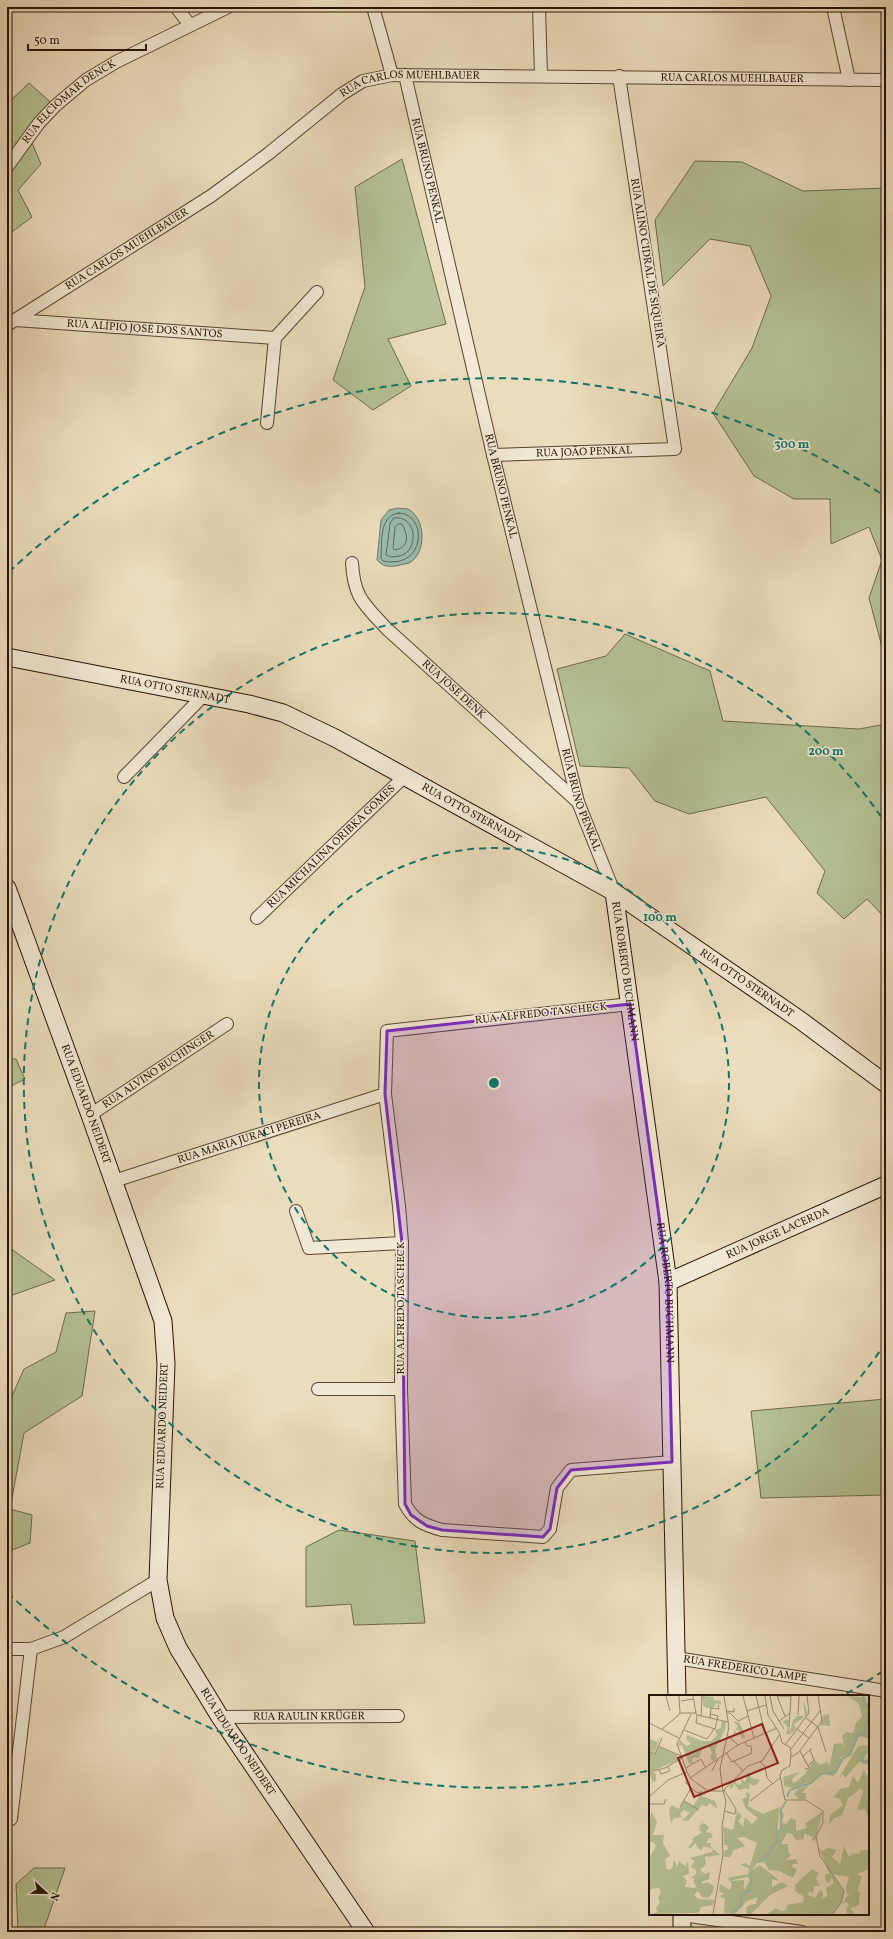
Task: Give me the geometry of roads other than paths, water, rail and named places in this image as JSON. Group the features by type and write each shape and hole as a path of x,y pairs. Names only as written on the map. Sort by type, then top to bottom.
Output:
{"main road":[{"name":"RUA OTTO STERNADT","path":"7,657 205,694 249,704 283,713 335,738 614,892 800,1020 886,1084"},
{"name":"RUA EDUARDO NEIDERT","path":"7,888 114,1181 163,1321 166,1340 158,1580 165,1618 173,1638 191,1671 220,1717 366,1932"},
{"name":"RUA ROBERTO BUCHMANN","path":"614,892 668,1282 677,1695"},
{"name":"RUA JORGE LACERDA","path":"668,1282 886,1185"},
{"path":"682,1915 682,1932"}],"street":[{"path":"176,7 190,25"},
{"name":"RUA ELCIOMAR DENCK","path":"7,167 39,123 70,92 101,70 228,7"},
{"path":"374,7 392,75"},
{"path":"539,7 541,75"},
{"path":"833,7 849,80"},
{"name":"RUA CARLOS MUEHLBAUER","path":"11,323 211,196 250,168 342,94 363,81 392,75 541,75 886,80"},
{"name":"RUA BRUNO PENKAL","path":"404,75 493,455 578,802 614,892"},
{"name":"RUA ALINO CIDRAL DE SIQUEIRA","path":"619,76 675,449"},
{"path":"267,423 275,338 317,292"},
{"name":"RUA ALÍPIO JOSÉ DOS SANTOS","path":"11,323 275,338"},
{"name":"RUA JOÃO PENKAL","path":"493,455 675,449"},
{"name":"RUA JOSÉ DENK","path":"352,563 354,582 358,595 387,629 578,802"},
{"path":"124,777 205,694"},
{"name":"RUA MICHALINA ORIBKA GOMES","path":"257,918 405,776"},
{"name":"RUA ALFREDO TASCHECK","path":"630,1004 388,1031 385,1094 399,1206 402,1243 401,1389 405,1504 411,1515 432,1527 442,1530 543,1537 550,1529 557,1488 571,1470 672,1462"},
{"name":"RUA ALVINO BUCHINGER","path":"90,1115 227,1024"},
{"name":"RUA MARIA JURACI PEREIRA","path":"114,1181 385,1094"},
{"path":"296,1211 308,1248 402,1243"},
{"path":"318,1389 401,1389"},
{"path":"7,1649 31,1649 64,1637 158,1580"},
{"path":"11,1819 31,1649"},
{"name":"RUA FREDERICO LAMPE","path":"676,1658 886,1691"},
{"name":"RUA RAULIN KRÜGER","path":"220,1717 398,1716"},
{"path":"689,1915 802,1932"}],"water":[{"path":"398,508 408,509 418,520 422,536 419,552 409,563 396,566 383,565 377,560 381,520 389,510"}]}
